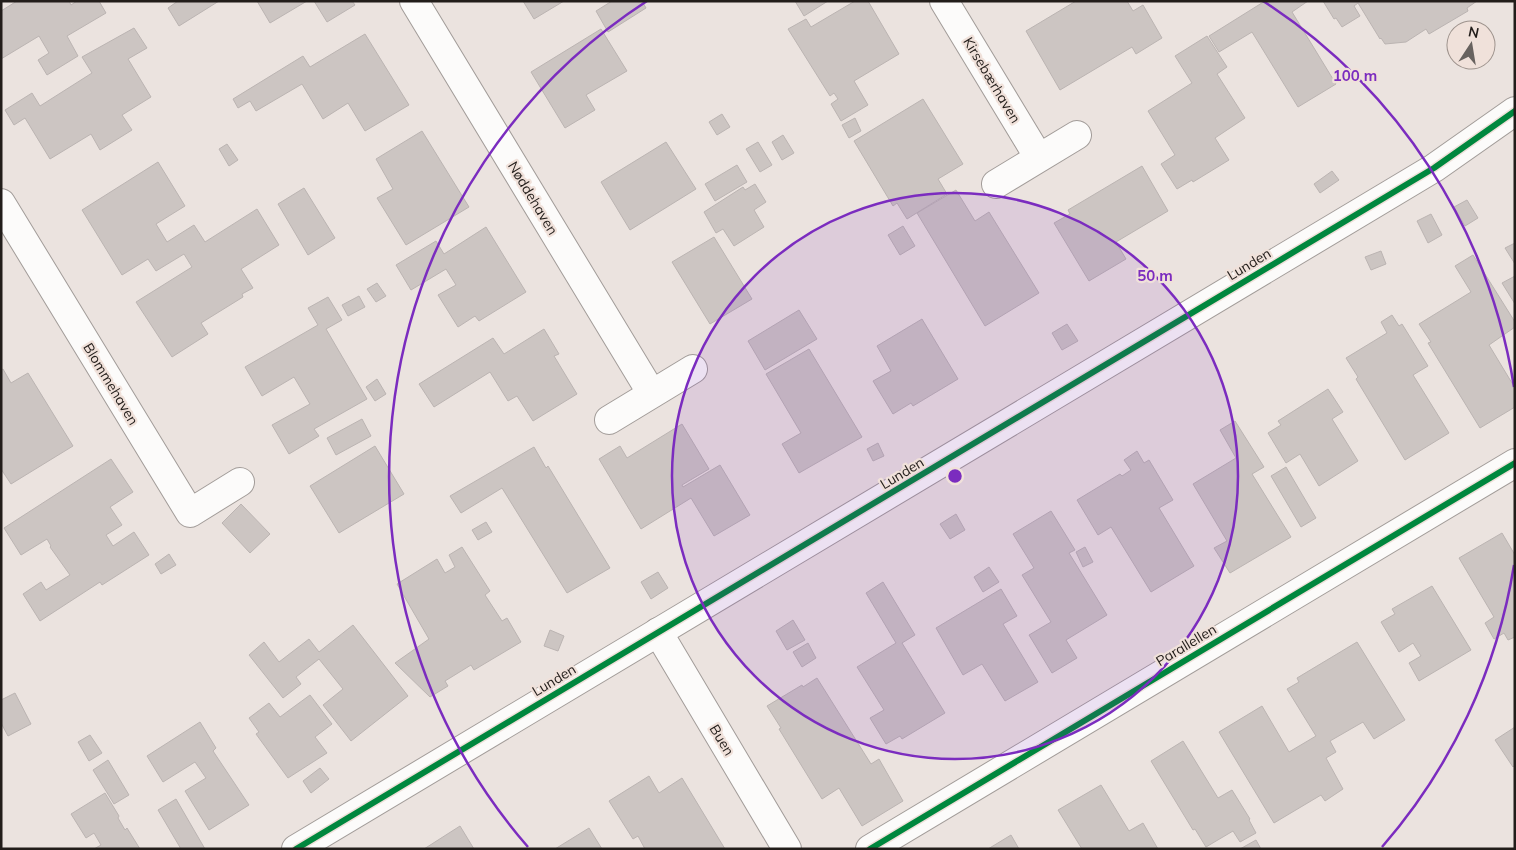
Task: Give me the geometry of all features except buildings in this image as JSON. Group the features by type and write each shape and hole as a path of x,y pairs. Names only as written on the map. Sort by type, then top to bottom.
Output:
{"street":[{"name":"Nøddehaven","path":"414,1 652,394"},
{"name":"Kirsebærhaven","path":"944,1 1039,158"},
{"name":"Lunden","path":"296,849 1434,168 1515,111"},
{"path":"996,184 1077,135"},
{"name":"Blommehaven","path":"1,203 190,513 240,482"},
{"path":"609,420 693,369"},
{"name":"Parallellen","path":"870,849 1515,462"},
{"name":"Buen","path":"658,632 787,849"}],"cycle path":[{"path":"296,849 1434,168 1515,111"},
{"path":"870,849 1515,463"}]}
